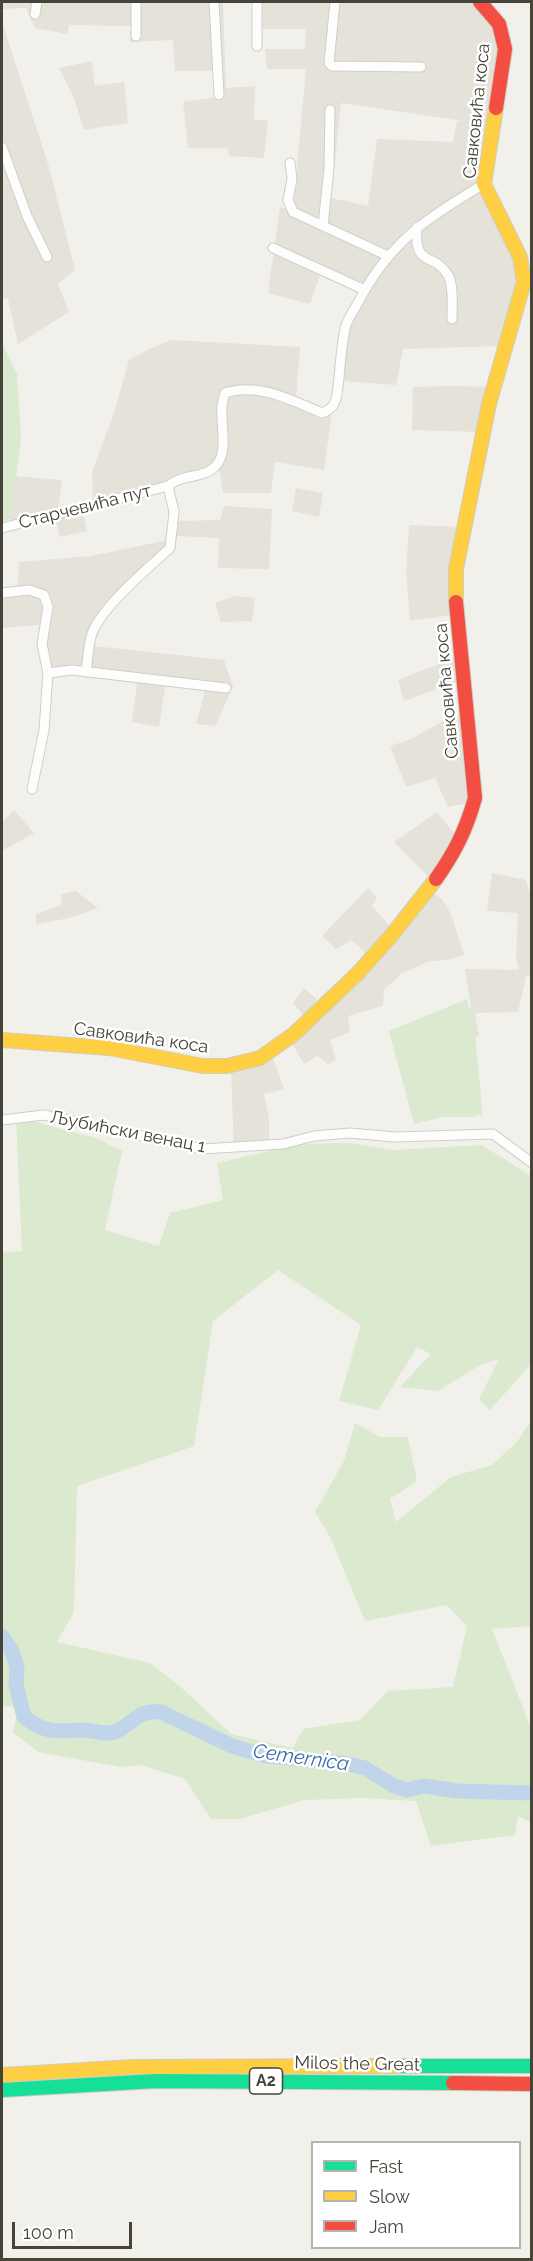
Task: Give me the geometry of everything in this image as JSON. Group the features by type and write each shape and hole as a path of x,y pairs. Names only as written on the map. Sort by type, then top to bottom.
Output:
{"main road":[{"name":"Савковића коса","path":"2,1040 122,1049 196,1065 224,1067 253,1061 269,1054 309,1021 369,962 434,883 464,832 474,807 475,798 455,591 456,568 489,404 524,282 520,257 484,184 505,49 499,24 480,2"},
{"name":"Milos the Great","path":"2,2075 133,2067 531,2066"},
{"name":"Milos the Great","path":"2,2090 156,2081 531,2084"}],"street":[{"path":"35,14 37,2"},
{"path":"136,2 136,36"},
{"path":"214,2 219,94"},
{"path":"257,2 257,46"},
{"path":"335,2 329,63 332,66 422,67"},
{"path":"323,226 329,168 330,110"},
{"path":"2,147 27,216 47,257"},
{"path":"290,163 292,179 288,200 293,212 388,256"},
{"name":"Старчевића пут","path":"2,528 168,486 185,476 210,471 217,464 222,453 222,407 225,393 248,388 279,396 322,413 331,409 336,402 346,326 365,290 388,256 417,227 443,208 484,184"},
{"path":"417,227 415,244 417,250 447,273 450,280 452,319"},
{"path":"273,248 365,290"},
{"name":"Старчевића пут","path":"86,672 93,631 115,601 170,548 174,512 168,486"},
{"path":"2,593 29,590 44,595 48,607 42,644 48,673 44,730 32,789"},
{"path":"48,673 72,670 226,688"},
{"name":"Љубићски венац 1","path":"2,1120 44,1115 203,1149 283,1144 314,1136 350,1133 395,1137 493,1134 531,1163"}],"shaded area":[{"path":"2,2 223,2 226,88 255,86 254,119 268,121 264,158 229,156 227,148 188,148 183,102 218,97 215,71 175,71 173,40 130,42 131,26 69,25 68,34 35,28 26,8 2,9"},
{"path":"261,2 477,2 503,42 479,181 413,228 387,251 365,284 323,267 310,304 268,293 280,207 293,211 306,69 267,69 265,49 305,49 306,29 263,29","holes":["341,103 464,121 457,121 453,142 377,139 368,206 331,198"]},
{"path":"2,22 49,167 75,270 58,284 69,312 18,344 8,299 2,299"},
{"path":"92,61 95,86 124,82 128,123 84,130 74,98 59,68"},
{"path":"483,185 518,269 518,303 501,346 403,349 396,385 343,381 346,329 374,277 413,232"},
{"path":"172,340 300,347 296,399 318,410 332,411 324,470 275,462 271,493 223,493 219,467 93,502 92,472 114,413 129,360"},
{"path":"413,387 491,387 482,432 412,430"},
{"path":"12,476 62,480 58,510 10,525"},
{"path":"296,488 323,493 319,517 292,511"},
{"path":"224,506 272,509 269,569 218,568 219,538 176,536 175,521 220,520"},
{"path":"82,508 87,531 60,537 54,514"},
{"path":"409,525 463,527 456,614 410,621 406,573"},
{"path":"173,539 101,626 93,646 224,660 233,687 215,726 196,724 206,688 166,681 159,727 132,722 138,676 63,671 50,665 44,644 46,624 2,628 2,592 17,590 19,562 91,556"},
{"path":"235,596 255,598 252,621 221,622 215,603"},
{"path":"460,656 462,680 404,701 398,680"},
{"path":"466,712 475,802 448,807 435,778 406,787 390,746 411,739 447,719"},
{"path":"14,810 34,833 2,851 2,822"},
{"path":"437,812 459,840 432,880 394,842"},
{"path":"492,873 526,880 529,891 531,891 531,975 526,976 518,1012 475,1013 479,1036 475,1037 436,1021 471,1008 465,969 519,970 516,959 518,913 487,911"},
{"path":"368,888 377,898 372,906 397,934 432,892 442,899 451,914 464,955 427,962 401,974 384,990 383,1006 348,1016 350,1032 330,1040 336,1060 328,1064 317,1056 304,1064 291,1042 273,1058 284,1089 264,1094 269,1118 269,1142 234,1151 231,1070 243,1065 308,1020 293,1003 304,988 323,1005 369,957 352,940 336,949 322,936"},
{"path":"76,891 98,908 70,918 36,924 36,914 62,905 61,894"}],"green space":[{"path":"2,343 17,374 21,438 11,519 2,522"},
{"path":"467,999 475,1033 483,1117 480,1114 473,1117 442,1117 414,1124 389,1031"},
{"path":"16,1117 96,1138 122,1151 105,1230 159,1246 170,1213 223,1200 217,1163 301,1144 348,1143 392,1150 482,1145 531,1176 531,1364 490,1410 479,1399 499,1359 480,1365 438,1391 400,1387 431,1354 417,1347 378,1410 339,1401 361,1325 278,1270 213,1321 194,1446 77,1486 74,1612 57,1642 150,1663 184,1690 231,1734 293,1748 303,1729 360,1720 388,1691 453,1687 467,1626 447,1605 365,1621 331,1539 315,1512 344,1461 355,1423 380,1437 408,1437 417,1481 390,1499 396,1522 451,1477 492,1465 517,1442 531,1421 531,1626 492,1629 531,1728 531,1823 518,1816 515,1835 431,1846 416,1801 363,1798 304,1800 240,1819 211,1819 185,1779 140,1765 120,1767 38,1752 13,1732 18,1707 2,1706 2,1253 22,1251"}],"waterway":[{"name":"Cemernica","path":"2,1636 12,1651 17,1667 16,1684 24,1717 45,1729 110,1733 119,1730 142,1714 161,1712 232,1746 266,1756 344,1763 365,1768 394,1786 407,1790 424,1786 457,1791 532,1793"}],"traffic: fast":[{"path":"396,2066 532,2066"},
{"path":"2,2090 156,2081 453,2083"}],"traffic: slow":[{"path":"456,602 456,569 489,404 524,282 520,257 484,184 496,108"},
{"path":"2,1040 109,1048 203,1066 227,1066 260,1058 294,1034 358,973 436,879"},
{"path":"2,2075 133,2067 396,2066"}],"traffic: jam":[{"path":"480,2 499,24 505,49 496,108"},
{"path":"436,879 459,840 475,798 456,602"},
{"path":"453,2083 532,2084"}]}
